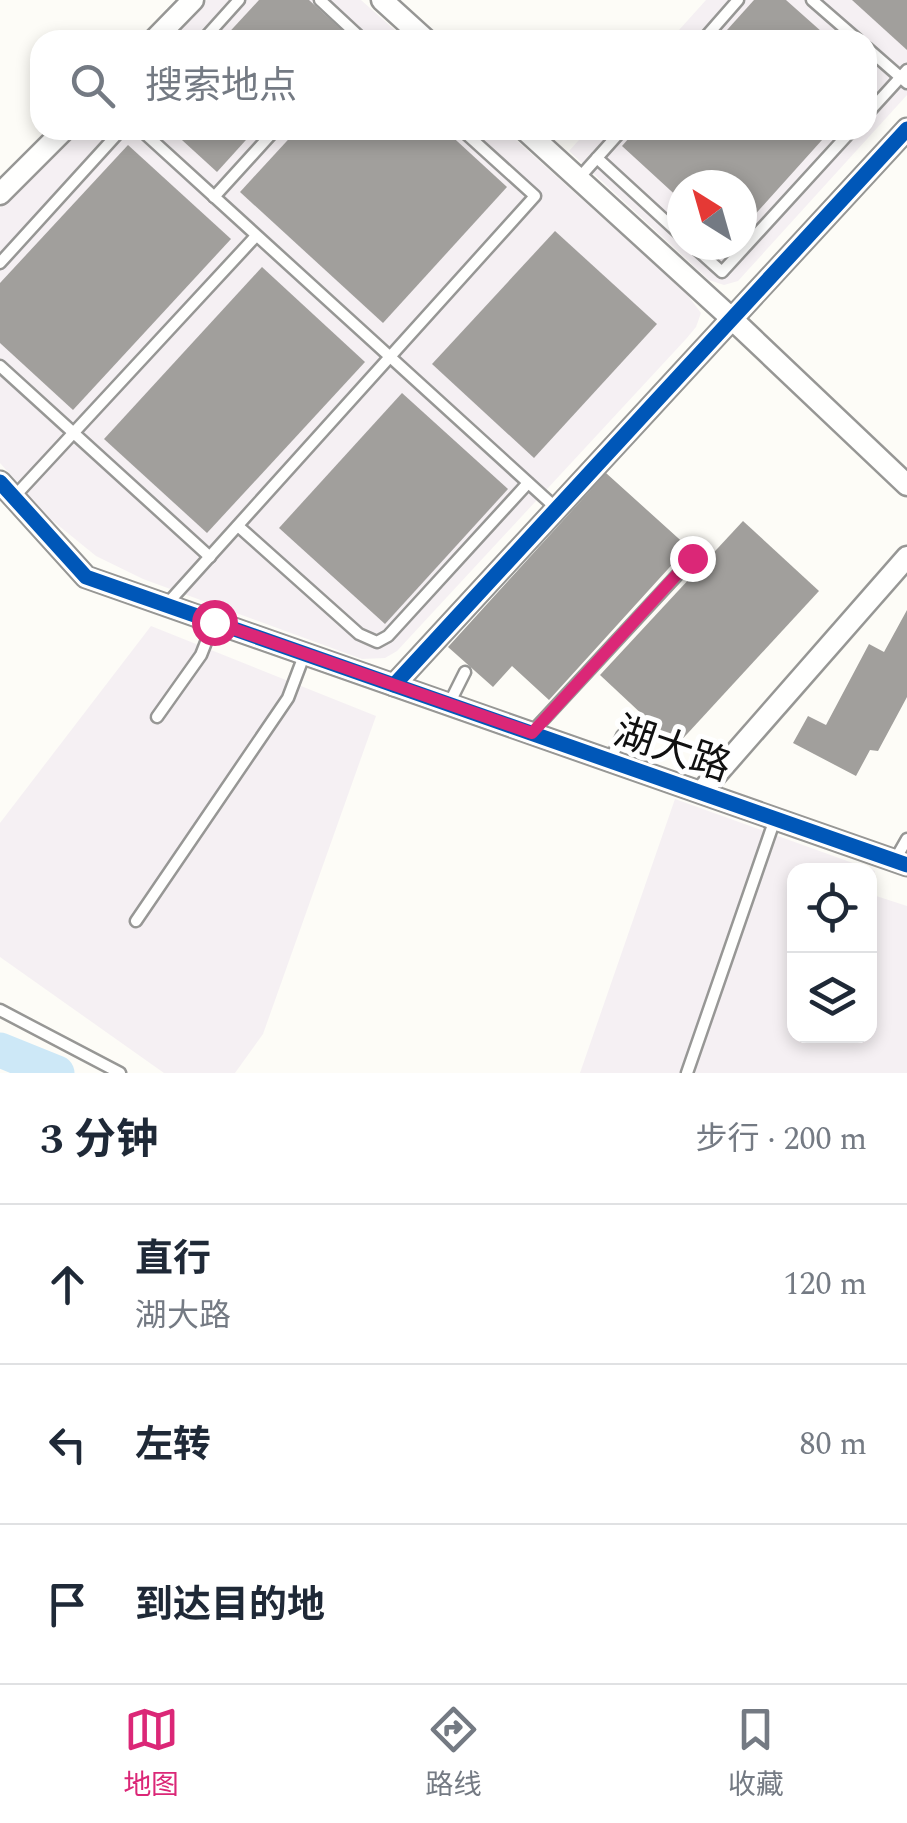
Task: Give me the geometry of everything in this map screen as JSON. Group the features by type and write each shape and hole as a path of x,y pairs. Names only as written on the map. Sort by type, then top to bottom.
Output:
{"street":[{"path":"164,30 194,0"},
{"path":"382,0 412,30"},
{"path":"394,685 907,129"},
{"path":"0,194 54,140"},
{"path":"536,140 907,486"},
{"name":"湖大路","path":"7,490 86,577 901,863"},
{"path":"701,792 907,557"}],"lane":[{"path":"212,30 239,0"},
{"path":"320,0 351,30"},
{"path":"712,30 738,0"},
{"path":"812,0 846,30"},
{"path":"877,55 905,76 877,104"},
{"path":"0,263 112,140"},
{"path":"152,140 556,508"},
{"path":"214,197 266,140"},
{"path":"166,605 535,196 473,140"},
{"path":"578,179 613,140"},
{"path":"757,234 843,140"},
{"path":"597,158 667,222"},
{"path":"7,490 74,433 256,236"},
{"path":"709,260 722,272 733,260"},
{"path":"0,366 210,557"},
{"path":"238,526 360,634 377,642 395,628 528,483"},
{"path":"532,733 692,558"},
{"path":"156,717 202,654 214,622"},
{"path":"136,921 288,698 304,654"},
{"path":"448,704 465,672"},
{"path":"610,760 622,736 636,720"},
{"path":"686,1073 775,818"},
{"path":"901,863 907,839"},
{"path":"0,1010 120,1073"}],"shaded area":[{"path":"207,0 361,0 395,30 177,30"},
{"path":"706,0 907,0 907,95 877,128 877,30 679,30"},
{"path":"68,140 516,140 686,293 701,313 686,339 397,651 385,658 362,659 143,579 96,556 48,517 0,463 0,208"},
{"path":"579,140 866,140 738,281 724,285 709,280 687,260 757,260 757,170 667,170 667,241 569,151"},
{"path":"151,626 376,716 263,1034 235,1073 164,1073 0,957 0,823"},
{"path":"675,799 853,863 787,863 787,1043 877,1043 877,896 907,906 907,1073 580,1073"}],"building":[{"path":"259,0 309,0 342,30 231,30"},
{"path":"754,0 786,0 820,30 727,30"},
{"path":"852,0 907,0 907,50"},
{"path":"182,140 246,140 217,172"},
{"path":"288,140 456,140 507,187 383,323 240,192"},
{"path":"627,140 822,140 757,212 757,170 667,170 667,187 622,146"},
{"path":"128,145 231,239 73,410 0,343 0,283"},
{"path":"555,231 657,324 534,458 432,364"},
{"path":"262,267 365,362 207,533 104,439"},
{"path":"402,393 508,489 385,624 279,528"},
{"path":"606,473 688,547 549,700 512,666 493,687 448,647"},
{"path":"743,521 819,591 676,746 600,675"},
{"path":"907,610 907,697 878,751 870,750 856,776 793,743 808,716 826,725 869,644 884,652"}],"waterway":[{"path":"0,1050 57,1073"}],"cycle path":[{"path":"394,685 907,129"},
{"path":"0,482 86,577 907,865"}],"route":[{"path":"214,622 532,733 692,558"}]}
